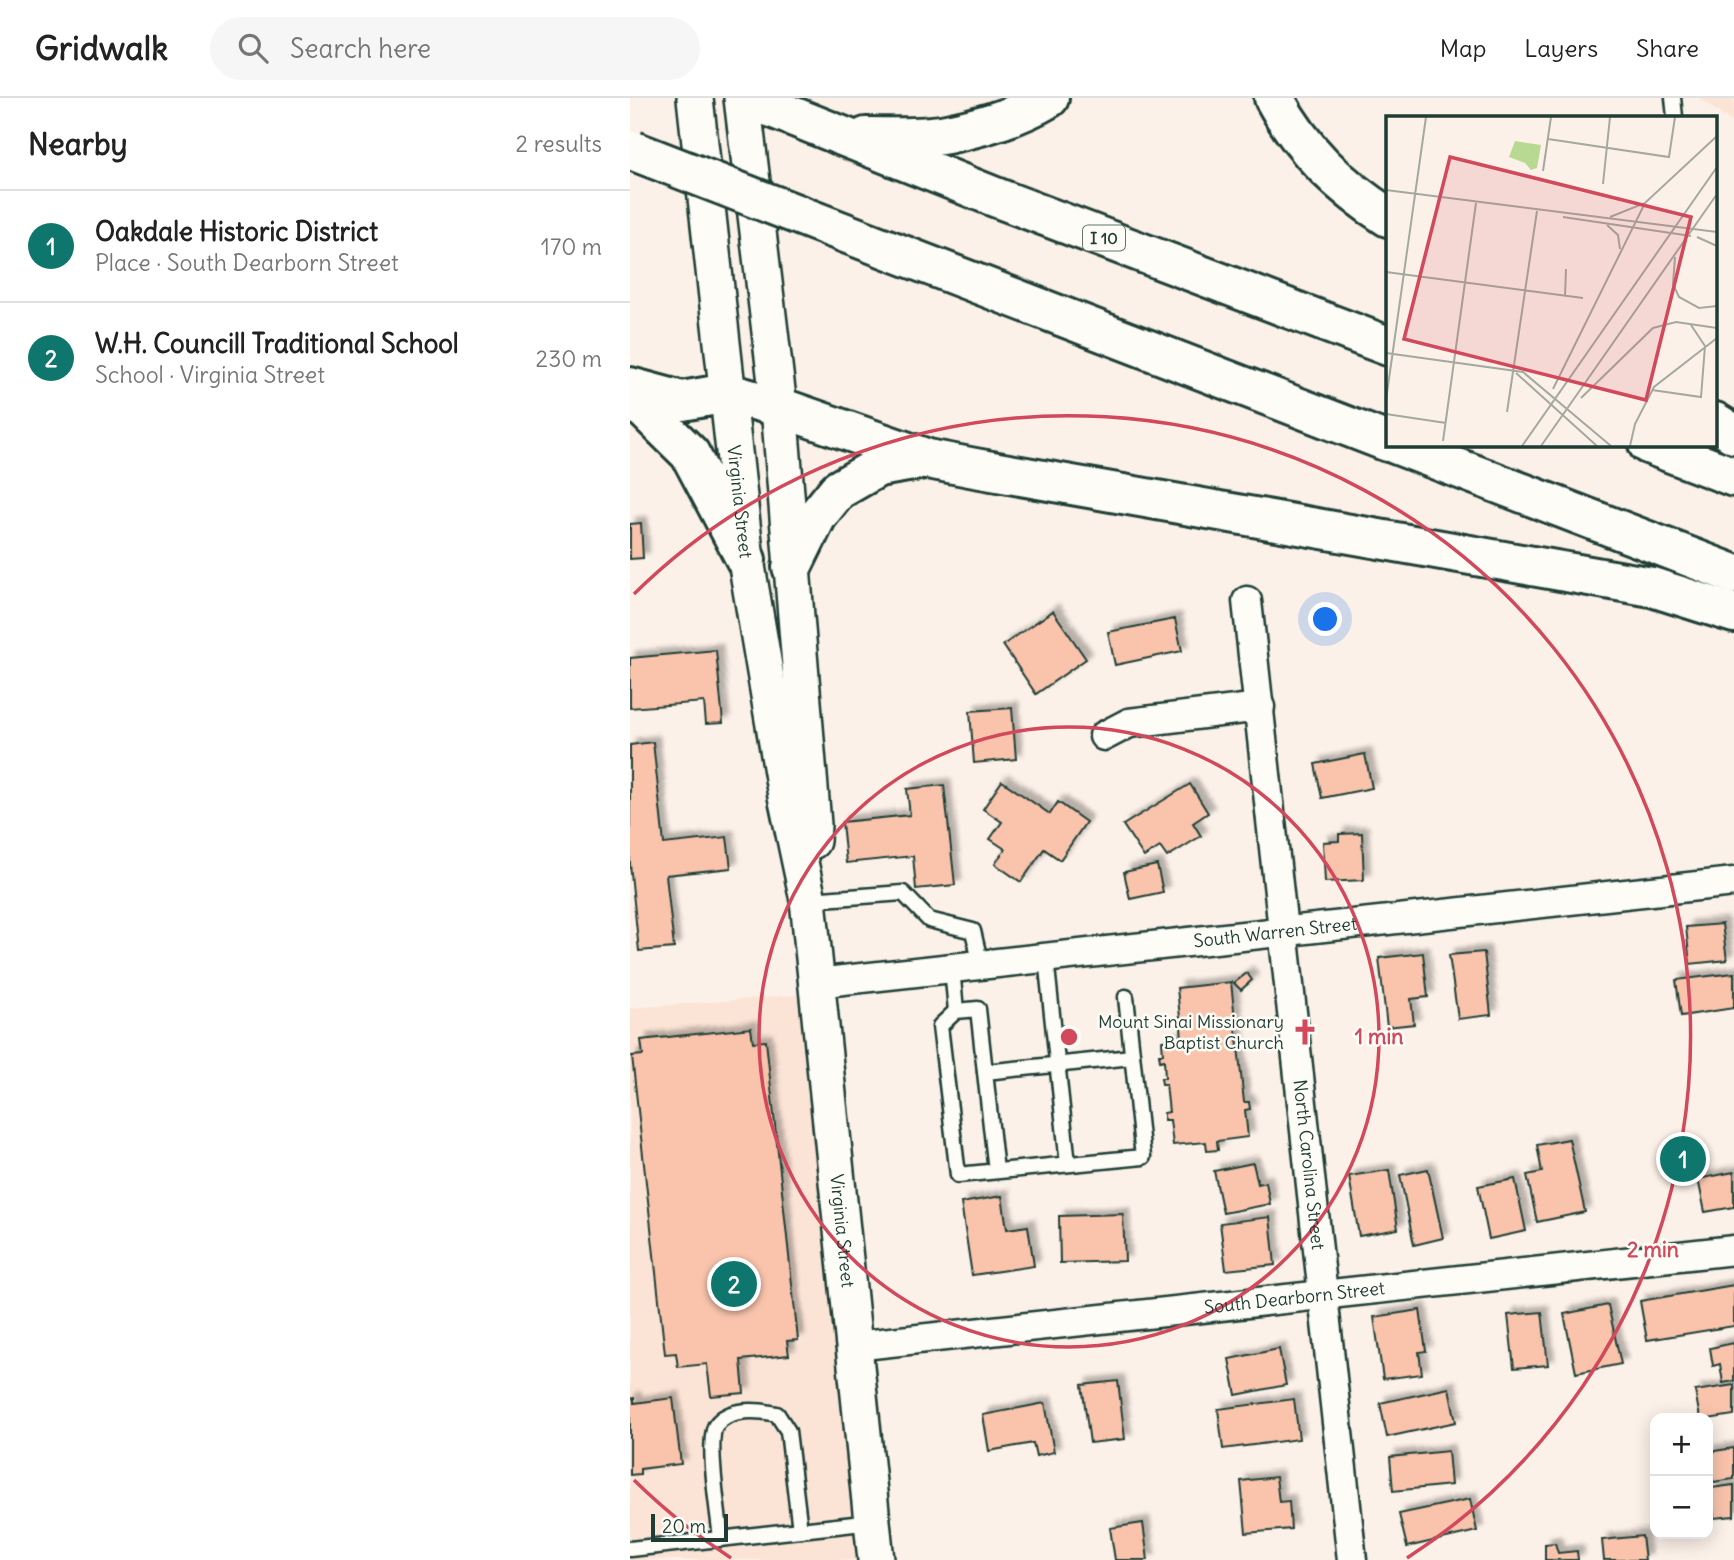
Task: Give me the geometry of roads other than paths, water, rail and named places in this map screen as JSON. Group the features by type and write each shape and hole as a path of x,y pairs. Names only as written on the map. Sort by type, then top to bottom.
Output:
{"highway":[{"name":"I 10","path":"744,98 1008,202 1386,344"},
{"path":"836,133 945,135 994,122 1049,98"},
{"path":"1273,98 1299,140 1316,160 1357,196 1386,216"},
{"path":"632,150 1386,441"},
{"path":"630,387 682,401 728,393 779,407 928,459 1652,587 1734,613"},
{"path":"630,395 690,454 746,560"},
{"path":"1716,423 1734,434"},
{"path":"1400,446 1734,574"},
{"path":"1653,446 1734,477"},
{"path":"792,567 817,516 838,490 878,467 928,459"}],"street":[{"name":"Virginia Street","path":"695,98 746,560 786,796 808,900 876,1560"},
{"name":"Virginia Street","path":"744,98 779,407 813,825 808,900"},
{"name":"North Carolina Street","path":"1247,601 1352,1560"},
{"path":"1104,736 1129,723 1260,708"},
{"name":"South Warren Street","path":"816,983 1734,882"},
{"name":"South Dearborn Street","path":"855,1346 1734,1250"}],"lane":[{"path":"1673,98 1675,116"},
{"path":"808,900 903,893 929,920 973,931 981,965"},
{"path":"1046,958 1068,1164"},
{"path":"952,968 956,1011"},
{"path":"996,1171 978,1009 956,1011 940,1026 958,1175 1143,1157 1126,997"},
{"path":"985,1072 1132,1057"},
{"path":"721,1539 712,1443 715,1426 728,1414 762,1411 778,1414 788,1431 800,1530"},
{"path":"630,1549 872,1522"}],"place":[{"name":"Mount Sinai Missionary Baptist Church","path":"1305,1032"},
{"name":"Oakdale Historic District","path":"1683,1159"},
{"name":"W.H. Councill Traditional School","path":"734,1284"}]}
